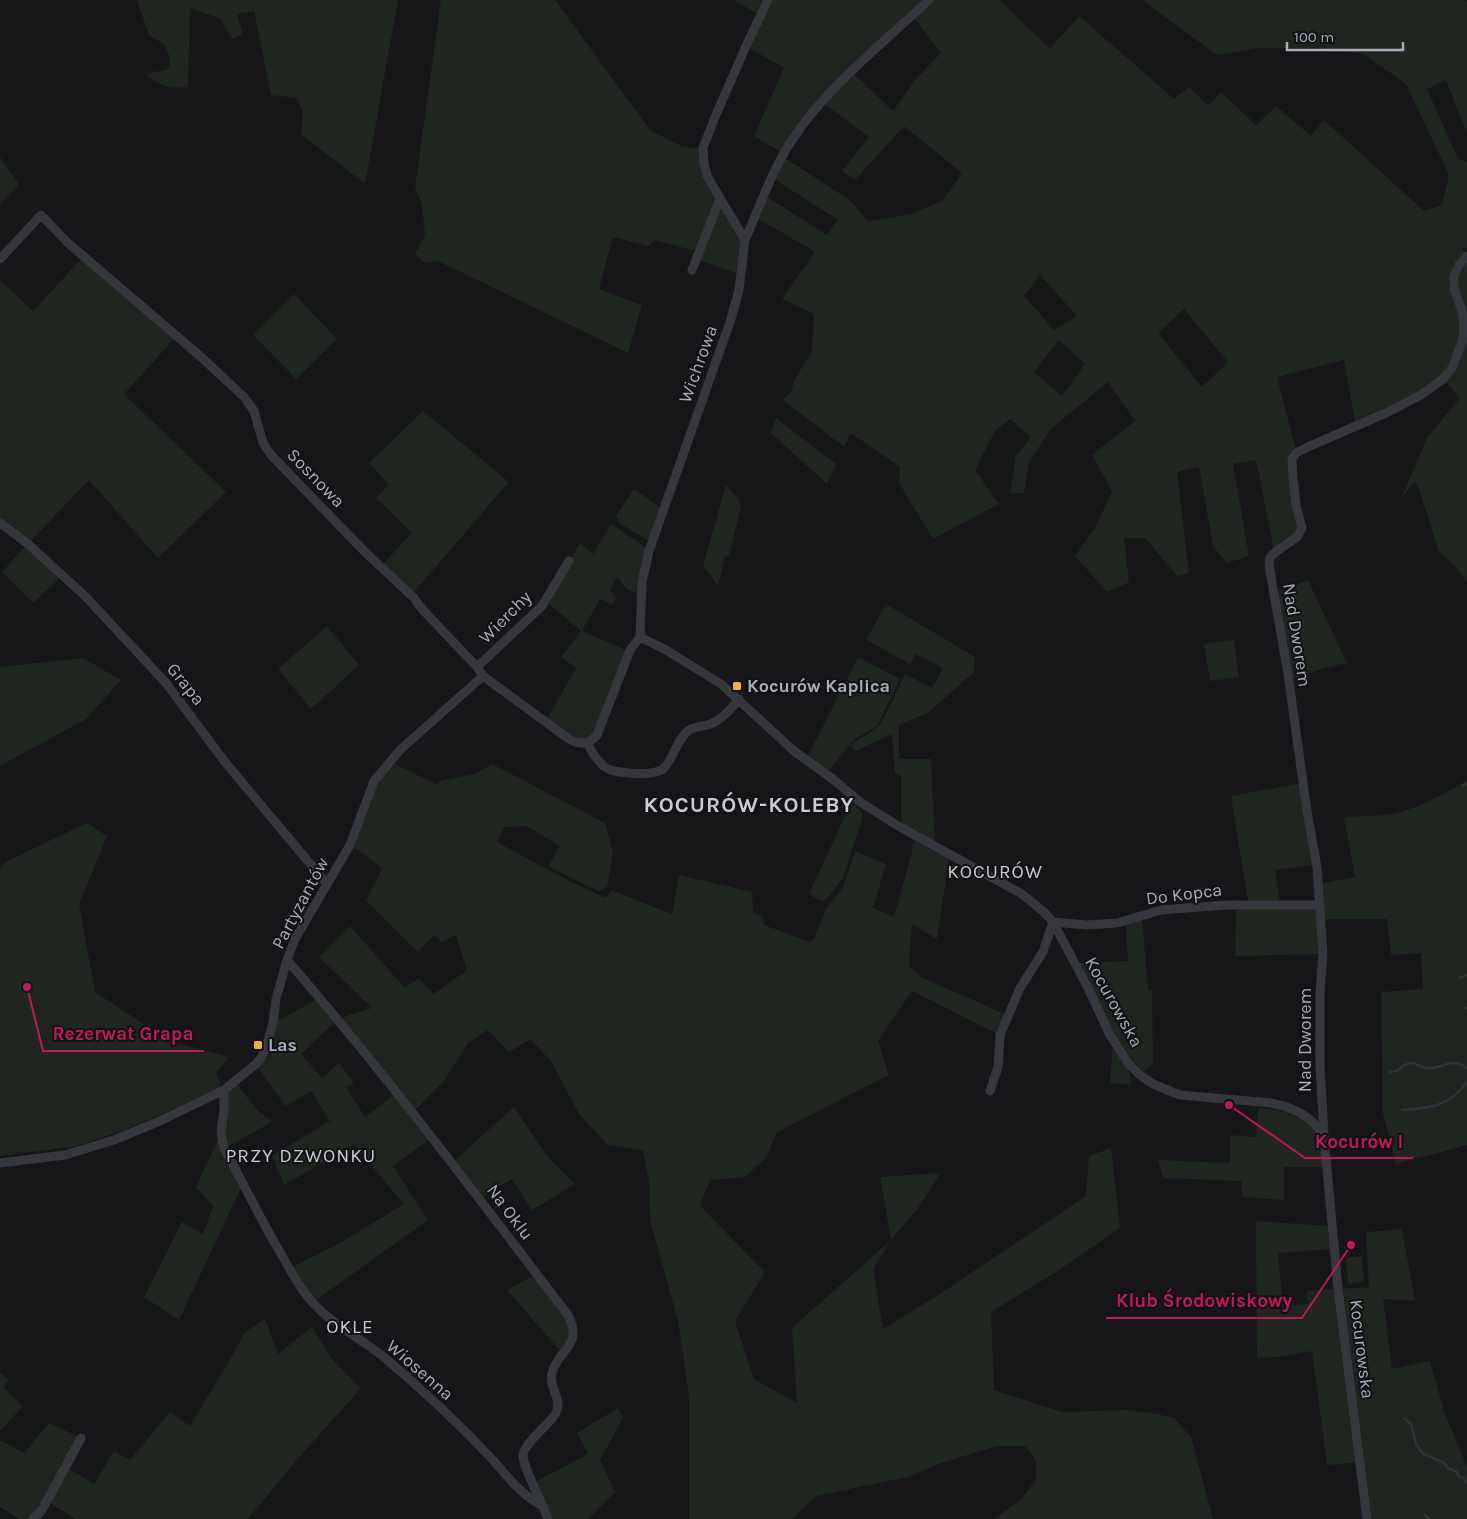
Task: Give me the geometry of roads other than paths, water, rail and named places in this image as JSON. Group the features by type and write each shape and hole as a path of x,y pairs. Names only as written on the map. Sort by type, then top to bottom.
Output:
{"street":[{"path":"745,240 707,176 704,164 704,148 722,101 768,0"},
{"name":"Wichrowa","path":"587,742 597,735 630,650 640,637 642,582 649,551 730,322 739,290 745,240 782,157 791,141 817,107 856,66 929,0"},
{"path":"692,270 720,199"},
{"name":"Sosnowa","path":"0,259 40,215 68,243 200,356 244,397 254,411 263,443 271,455 365,552 414,598 483,676 568,739 578,744 587,742"},
{"name":"Nad Dworem","path":"1324,1136 1320,1065 1320,993 1323,954 1317,867 1288,674 1269,566 1270,558 1297,537 1302,528 1296,505 1292,460 1296,453 1386,413 1421,395 1442,379 1452,368 1463,339 1464,326 1463,314 1454,288 1454,276 1467,256"},
{"name":"Grapa","path":"0,522 28,544 85,596 166,684 225,762 327,884"},
{"name":"Wierchy","path":"477,667 542,606 569,561"},
{"name":"Kocurowska","path":"640,637 666,650 721,684 794,751 834,780 860,802 900,827 1022,894 1044,912 1053,922 1088,988 1110,1035 1129,1064 1140,1075 1153,1084 1180,1095 1271,1103 1302,1113 1312,1120 1324,1136 1338,1289 1367,1519"},
{"name":"Partyzantów","path":"0,1163 65,1155 114,1140 224,1090 256,1064 266,1047 271,1031 276,999 295,939 350,845 373,783 379,773 406,744 483,676"},
{"path":"587,742 597,759 605,767 614,771 651,774 664,769 679,742 687,732 699,726 706,726 715,722 739,699"},
{"name":"Do Kopca","path":"1053,922 1117,923 1161,910 1226,905 1320,905"},
{"path":"990,1091 998,1067 1000,1035 1020,988 1043,952 1053,922"},
{"name":"Na Oklu","path":"287,960 352,1036 447,1156 573,1324 575,1331 571,1342 556,1362 550,1379 559,1406 555,1415 523,1452 522,1462 543,1506"},
{"name":"Wiosenna","path":"224,1090 221,1133 224,1148 275,1244 298,1284 312,1303 414,1383 534,1502 543,1506"},
{"path":"33,1519 42,1510 81,1438"},
{"path":"543,1506 548,1519"}],"waterway":[{"path":"1463,785 1467,784"},
{"path":"1459,978 1467,975"},
{"path":"1390,1072 1409,1063 1426,1068 1456,1063 1467,1068"},
{"path":"1402,1110 1438,1105 1453,1097 1467,1082"},
{"path":"1405,1419 1411,1424 1416,1444 1422,1453 1444,1463 1448,1468 1457,1472 1459,1477 1464,1478 1467,1484"},
{"path":"1425,1515 1430,1519"}],"place":[{"name":"Kocurów Kaplica","path":"737,686"},
{"name":"Rezerwat Grapa","path":"27,987"},
{"name":"Las","path":"258,1045"},
{"name":"Kocurów I","path":"1229,1105"},
{"name":"Klub Środowiskowy","path":"1351,1245"}],"district":[{"name":"KOCURÓW-KOLEBY","path":"749,805"},
{"name":"KOCURÓW","path":"995,872"},
{"name":"PRZY DZWONKU","path":"301,1156"},
{"name":"OKLE","path":"350,1327"}]}
